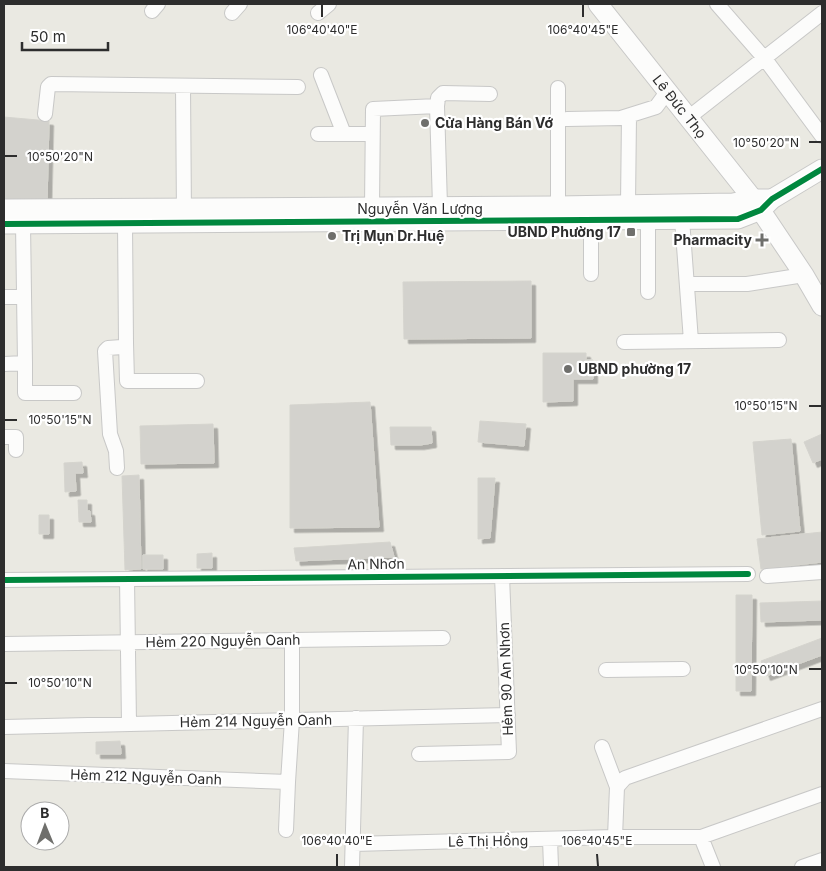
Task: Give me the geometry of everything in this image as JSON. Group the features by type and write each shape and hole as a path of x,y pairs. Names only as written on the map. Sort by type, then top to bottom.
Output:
{"street":[{"path":"717,4 765,59 822,136"},
{"name":"Lê Đức Thọ","path":"601,5 688,118 762,203 822,306"},
{"path":"688,118 822,13"},
{"path":"321,75 344,134"},
{"path":"45,114 48,87 52,84 298,88"},
{"path":"182,86 184,216"},
{"path":"558,88 558,206"},
{"path":"440,206 436,106 438,98 443,92 490,94"},
{"path":"567,119 621,118 656,107 667,92"},
{"path":"372,207 373,109 436,106"},
{"path":"628,116 628,204"},
{"path":"318,134 372,134"},
{"name":"Nguyễn Văn Lượng","path":"4,209 184,216 591,220 738,219 822,169"},
{"name":"Nguyễn Văn Lượng","path":"4,224 125,224 184,216 372,207 762,203"},
{"path":"682,219 691,341"},
{"path":"591,220 591,274"},
{"path":"648,220 648,292"},
{"path":"23,224 25,393 74,393"},
{"path":"125,224 126,381 197,381"},
{"path":"687,284 747,284 804,275"},
{"path":"4,297 24,297"},
{"path":"624,342 779,340"},
{"path":"117,468 116,451 110,434 105,352 108,348 122,347 126,343"},
{"path":"4,364 25,363"},
{"path":"4,437 16,437 16,450"},
{"path":"767,576 816,572"},
{"name":"An Nhơn","path":"4,580 748,574"},
{"name":"Hẻm 90 An Nhơn","path":"419,754 509,752 502,576"},
{"path":"127,579 129,724"},
{"name":"Hẻm 220 Nguyễn Oanh","path":"4,644 443,638"},
{"path":"286,830 292,720 292,640"},
{"path":"606,670 683,668"},
{"path":"617,787 625,778 822,709"},
{"name":"Hẻm 214 Nguyễn Oanh","path":"4,728 508,715"},
{"path":"352,867 356,718"},
{"path":"602,747 617,787 615,837"},
{"name":"Hẻm 212 Nguyễn Oanh","path":"4,771 288,782"},
{"name":"Lê Thị Hồng","path":"353,844 615,837 701,837 822,794"},
{"path":"701,837 713,867"},
{"path":"550,839 551,867"},
{"path":"802,867 822,860"}],"building":[{"path":"4,117 49,121 47,203 4,203"},
{"path":"531,281 531,338 404,339 403,282"},
{"name":"UBND phường 17","path":"543,353 586,353 586,360 593,360 593,379 573,379 573,401 543,402"},
{"path":"370,402 379,527 290,528 290,405"},
{"path":"480,421 526,424 524,446 478,442"},
{"path":"213,424 214,463 141,464 140,426"},
{"path":"390,427 431,427 432,443 391,445"},
{"path":"822,434 822,459 813,463 804,442"},
{"path":"791,439 800,531 762,535 753,442"},
{"path":"82,462 83,473 75,473 76,491 65,492 64,463"},
{"path":"139,475 141,569 125,570 122,476"},
{"path":"478,478 495,478 490,538 478,539"},
{"path":"78,500 87,500 87,511 90,511 91,522 79,522"},
{"path":"39,515 49,515 49,534 39,534"},
{"path":"822,532 822,562 761,569 757,539"},
{"path":"390,542 394,557 296,561 294,548"},
{"path":"212,553 212,568 197,568 197,554"},
{"path":"143,555 163,555 163,569 143,569"},
{"path":"736,595 752,595 751,691 736,691"},
{"path":"822,601 822,620 761,622 760,603"},
{"path":"822,638 822,655 766,676 761,661"},
{"path":"120,741 121,754 96,754 96,742"}],"cycle path":[{"path":"4,224 738,219 761,210 772,199 822,169"},
{"path":"4,580 748,574"}],"place":[{"name":"Cửa Hàng Bán Vớ","path":"425,123"},
{"name":"UBND Phường 17","path":"631,232"},
{"name":"Trị Mụn Dr.Huệ","path":"332,236"},
{"name":"Pharmacity","path":"762,240"},
{"name":"UBND phường 17","path":"568,369"}]}
